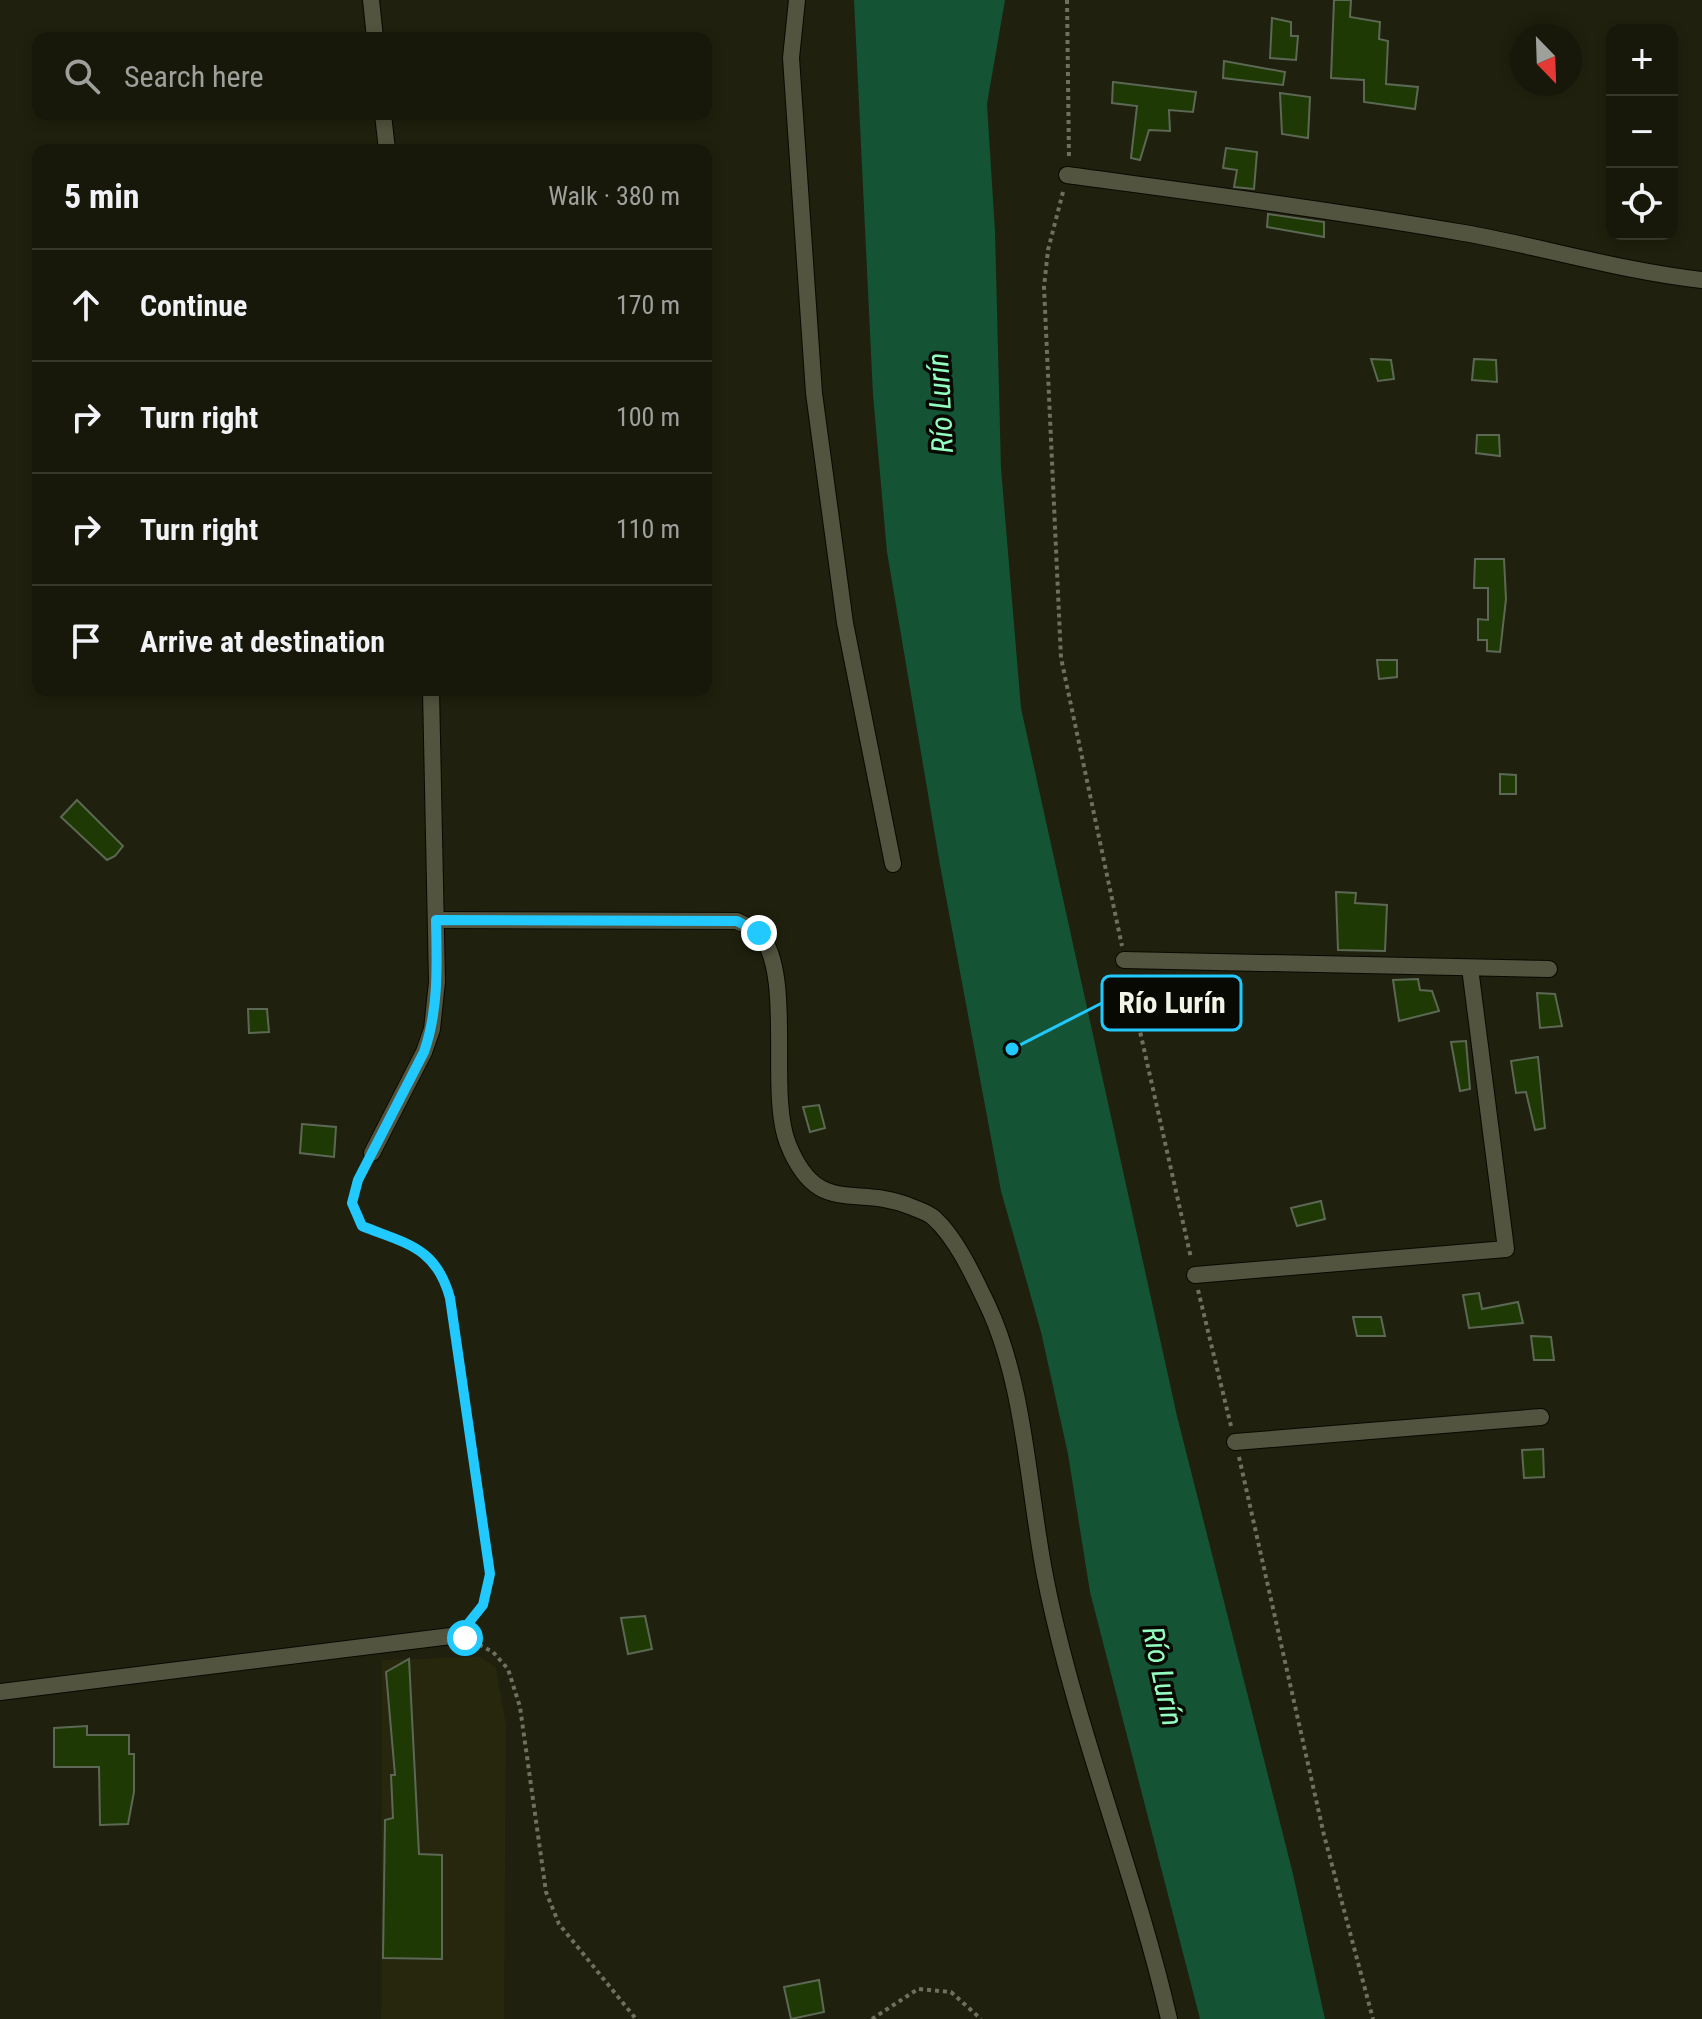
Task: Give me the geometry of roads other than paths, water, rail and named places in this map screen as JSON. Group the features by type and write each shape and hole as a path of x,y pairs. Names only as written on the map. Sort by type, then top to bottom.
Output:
{"street":[{"path":"371,0 374,32"},
{"path":"797,0 791,58 814,393 845,623 893,864"},
{"path":"384,120 386,144"},
{"path":"1067,175 1276,203 1468,234 1554,254 1702,280"},
{"path":"372,1153 424,1052 432,1029 437,982 431,696"},
{"path":"436,920 737,921 759,933 772,960 786,1142 804,1177 831,1195 896,1200 934,1216 988,1306 1012,1379 1046,1583 1101,1789 1169,2019"},
{"path":"1124,960 1549,969"},
{"path":"1195,1275 1506,1249 1470,968"},
{"path":"1235,1442 1541,1417"},
{"path":"0,1692 459,1635"}],"water":[{"path":"854,0 1005,0 987,104 995,231 1001,468 1021,708 1177,1416 1293,1874 1325,2019 1200,2019 1090,1592 1068,1454 1041,1332 1001,1191 940,865 887,552 873,395"}],"place":[{"name":"Río Lurín","path":"1012,1049"}]}
